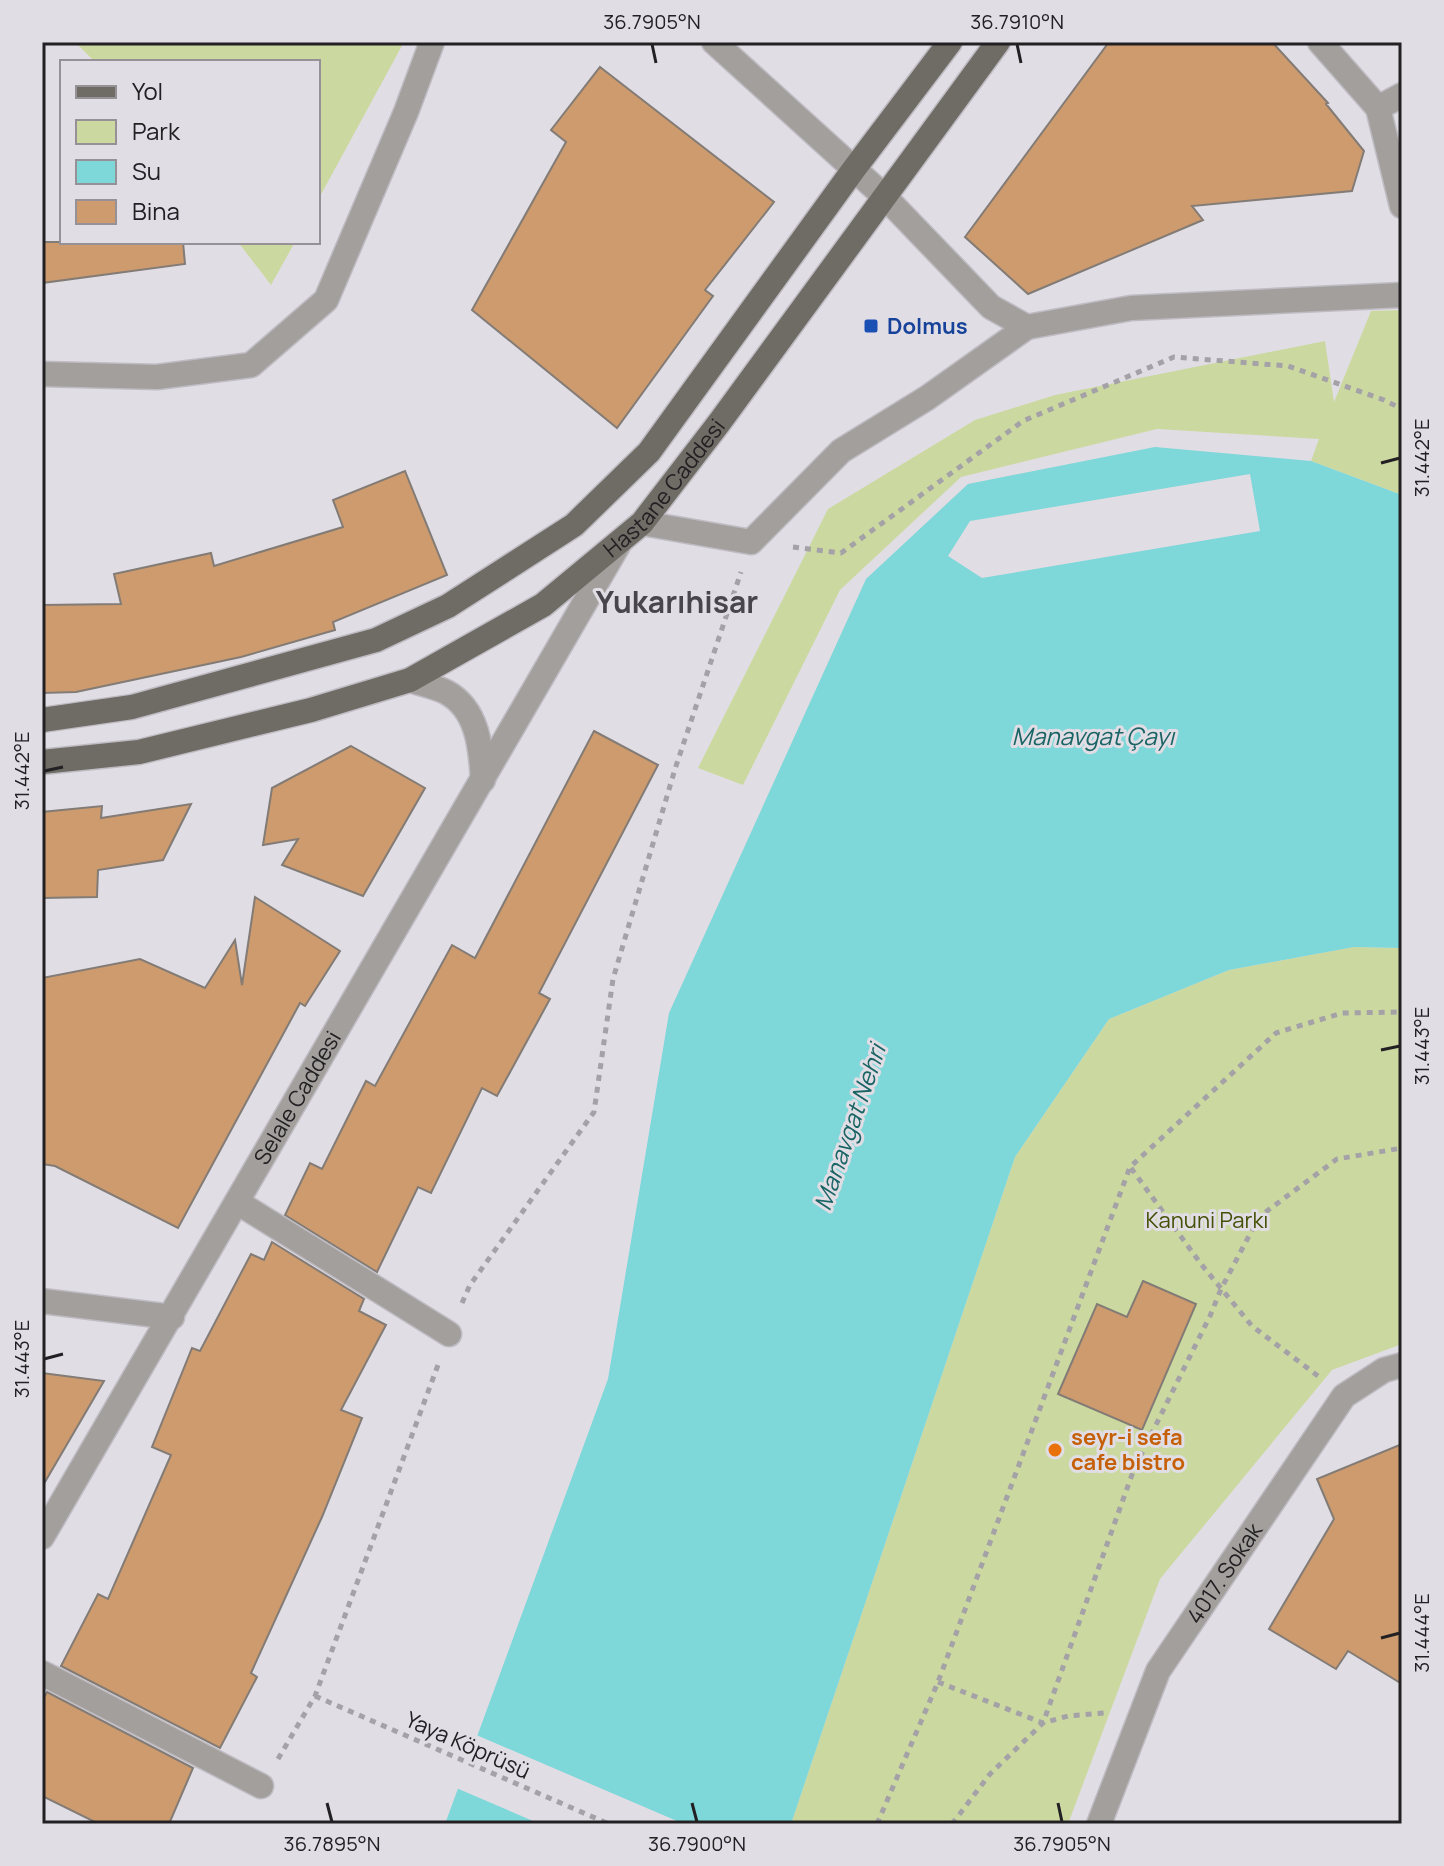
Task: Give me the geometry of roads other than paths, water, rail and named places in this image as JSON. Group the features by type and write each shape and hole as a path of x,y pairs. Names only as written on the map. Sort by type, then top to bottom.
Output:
{"main road":[{"name":"Hastane Caddesi","path":"42,720 132,707 376,640 448,606 574,525 649,452 950,42"},
{"name":"Hastane Caddesi","path":"42,762 139,752 311,710 410,680 543,605 642,523 886,198 998,42"}],"street":[{"path":"42,374 157,377 251,365 326,300 406,112 432,42"},
{"path":"714,42 886,198 991,307 1027,327"},
{"path":"1320,42 1378,108 1402,206"},
{"path":"1378,108 1402,95"},
{"path":"642,523 751,542 841,451 927,398 1027,327 1131,308 1402,295"},
{"name":"Selale Caddesi","path":"42,1537 620,542"},
{"path":"410,680 445,692 460,702 471,718 481,746 483,780"},
{"path":"237,1202 449,1334"},
{"path":"42,1301 172,1317"},
{"name":"4017. Sokak","path":"1099,1824 1158,1671 1344,1396 1384,1370 1402,1365"},
{"path":"42,1673 261,1786"}],"water":[{"name":"Manavgat Çayı","path":"1155,447 1311,461 1402,495 1402,948 1354,947 1229,970 1109,1019 1015,1157 791,1824 445,1824 608,1379 669,1013 866,579 968,484"}],"place":[{"name":"Dolmus","path":"871,326"},
{"name":"seyr-i sefa cafe bistro","path":"1055,1450"}],"district":[{"name":"Yukarıhisar","path":"677,601"}],"water label":[{"name":"Manavgat Nehri","path":"849,1127"}],"park label":[{"name":"Kanuni Parkı","path":"1207,1220"}]}
